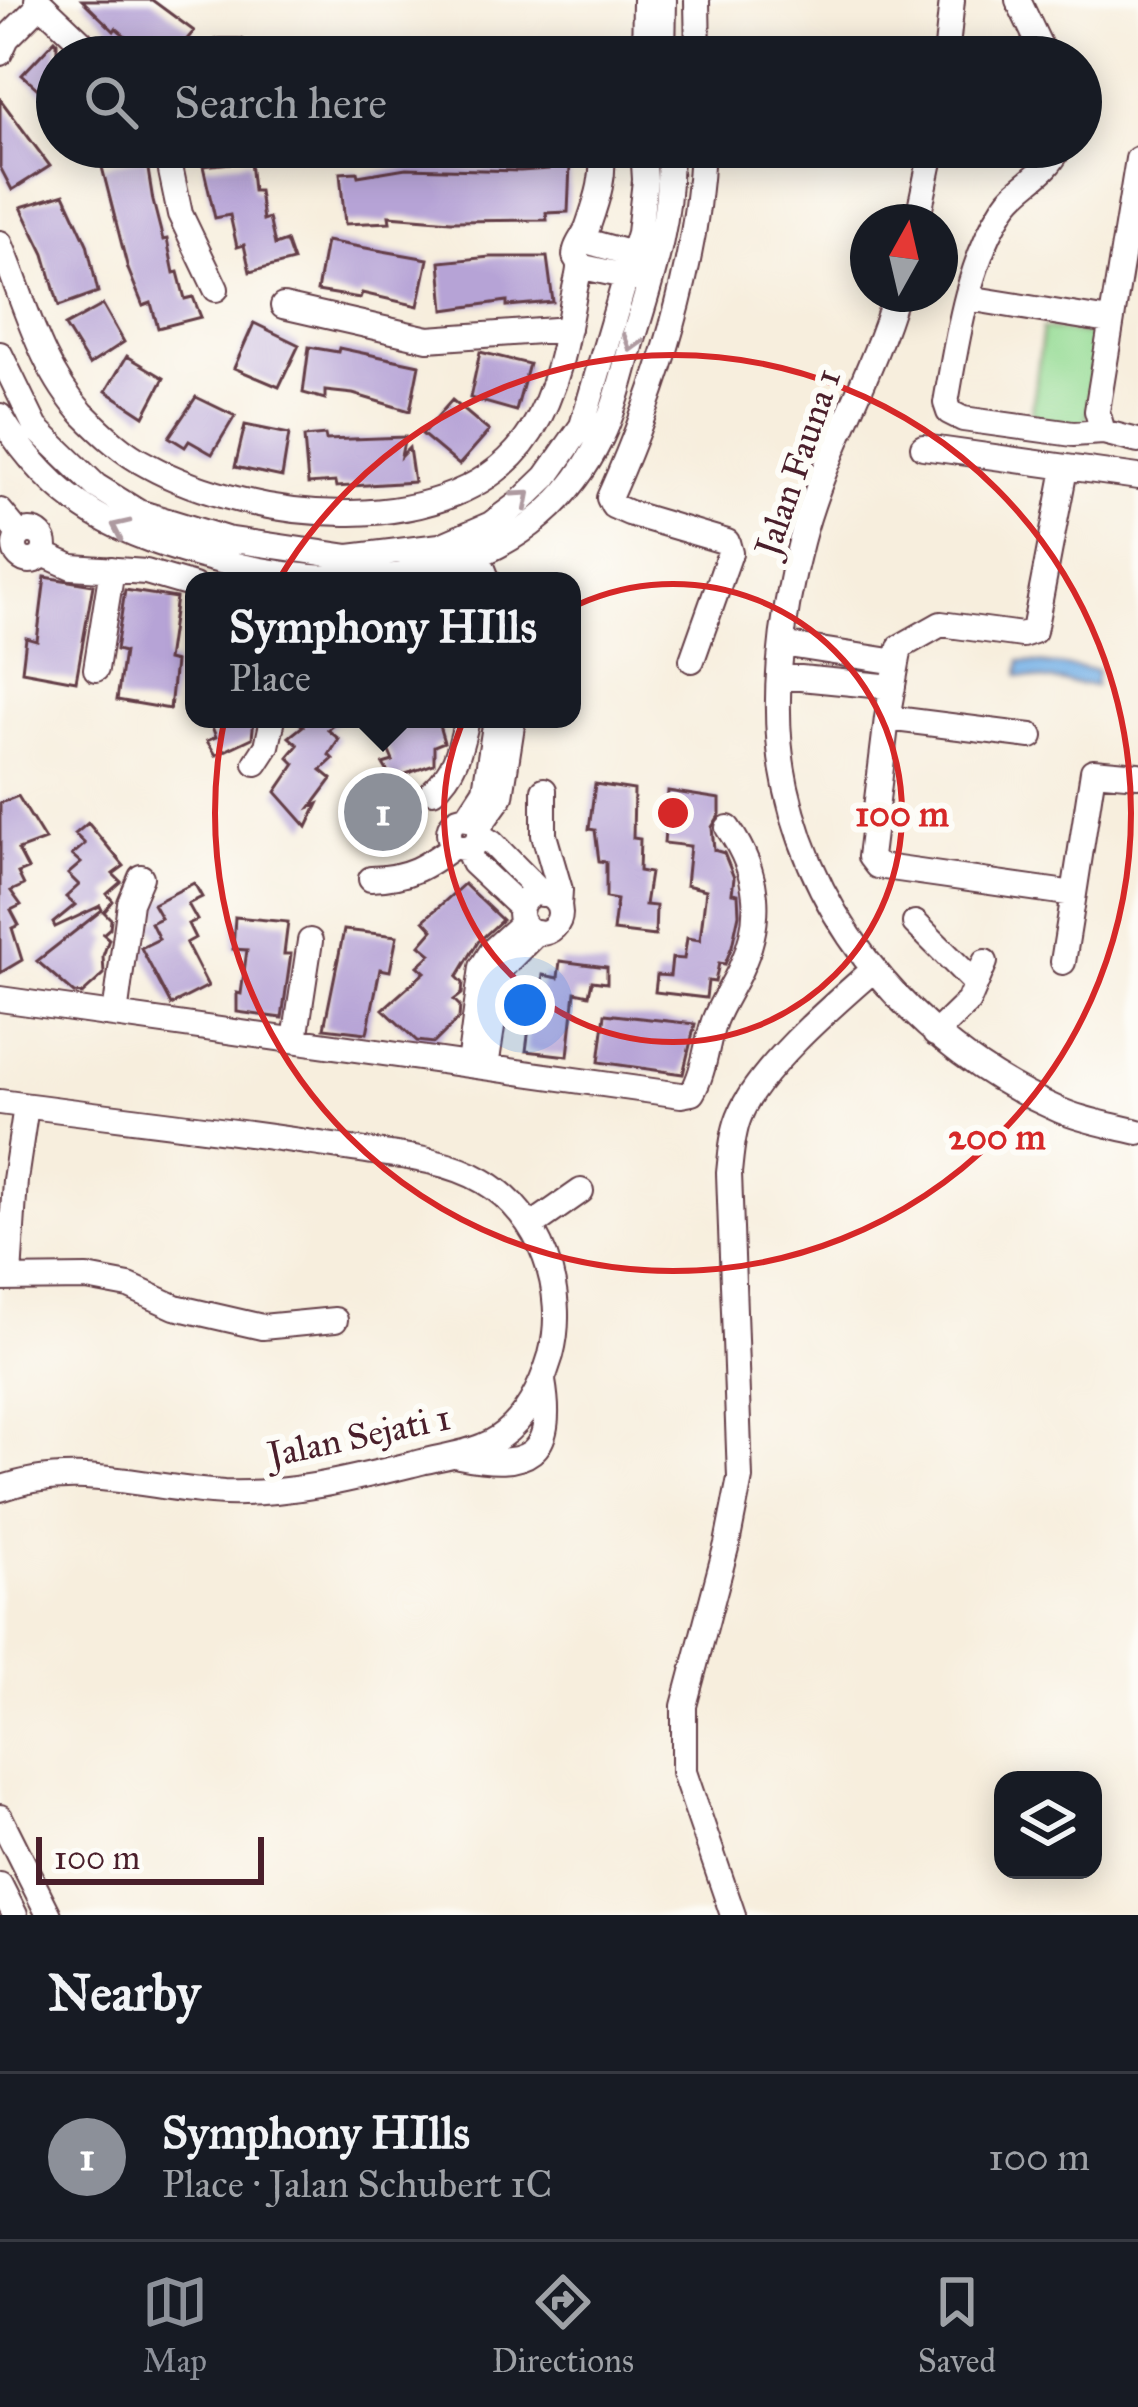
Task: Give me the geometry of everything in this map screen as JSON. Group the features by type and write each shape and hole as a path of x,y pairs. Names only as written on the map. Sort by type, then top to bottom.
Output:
{"street":[{"path":"644,36 645,0"},
{"path":"663,36 664,0"},
{"path":"697,0 698,36"},
{"path":"948,36 952,0"},
{"path":"1018,0 1035,36"},
{"path":"0,52 39,2 75,36"},
{"path":"1103,433 1097,411 1138,159"},
{"path":"170,168 180,214 216,290"},
{"path":"0,243 51,369 86,416 154,469 222,493 286,507 353,514 432,505 472,488 506,461 532,430 552,389 602,168"},
{"path":"641,268 643,168"},
{"path":"409,572 467,555 491,524 518,504 568,449 582,426 670,195 669,168"},
{"path":"692,660 730,553 727,542 629,513 613,506 609,498 645,417 700,205 701,168"},
{"path":"920,204 928,168"},
{"path":"1047,168 1004,207 968,298 946,403 949,412 963,419 1138,441"},
{"path":"581,253 641,268"},
{"path":"968,298 1109,321"},
{"path":"283,306 428,339 568,329"},
{"name":"Jalan Fauna 1","path":"889,312 800,542 780,676 778,730 786,787 807,855 832,907 873,970 935,1034 974,1065 1063,1112 1137,1131"},
{"path":"0,354 36,428 87,478 138,512 268,547 349,557 416,552 467,555"},
{"path":"0,416 17,443 70,499 133,535 190,554 275,572"},
{"path":"923,447 1138,478"},
{"path":"1065,469 1034,631 1022,634 941,624 900,647 869,846 877,866 1074,894"},
{"path":"34,541 87,478"},
{"path":"0,511 72,567 146,572 185,583"},
{"path":"96,669 112,569"},
{"path":"782,644 895,675"},
{"path":"780,676 895,675"},
{"path":"887,718 1031,736"},
{"path":"256,763 271,728"},
{"path":"433,791 456,765 465,728"},
{"path":"469,835 485,790 495,728"},
{"path":"371,879 405,877 469,835 501,796 512,728"},
{"path":"1063,962 1093,771 1138,775"},
{"path":"478,1065 492,968 560,890 544,835 544,790"},
{"path":"0,999 692,1093 712,1025 740,971 755,927 755,880 728,828"},
{"path":"469,835 492,843 537,913"},
{"path":"116,1015 130,903 141,878"},
{"path":"915,923 980,972 968,1002 935,1034"},
{"path":"295,1040 310,941"},
{"path":"733,1915 684,1772 684,1706 728,1544 740,1478 729,1173 732,1142 740,1114 757,1086 873,970"},
{"name":"Jalan Sejati 1","path":"0,1102 417,1159 482,1180 520,1210 531,1226 552,1283 555,1339 544,1382 525,1415 486,1445 326,1485 274,1492 221,1492 56,1475 0,1489"},
{"path":"26,1106 4,1278 87,1278 129,1286 176,1307 262,1327 334,1320"},
{"path":"531,1226 581,1191"},
{"path":"0,1817 49,1915"},
{"path":"0,1885 15,1915"}],"green space":[{"path":"1043,328 1097,335 1086,426 1031,419"}],"water":[{"path":"1020,661 1097,670 1095,686 1018,676"}],"building":[{"path":"82,0 152,0 194,31 190,36 125,36"},
{"path":"36,60 36,87 22,75"},
{"path":"0,99 36,147 36,168 47,168 12,190 0,167"},
{"path":"102,168 148,168 174,273 178,272 185,299 193,297 201,317 158,328 151,303 143,306 128,269"},
{"path":"203,168 251,168 263,220 269,218 275,245 286,241 293,261 250,272 244,245 237,247 230,215 215,218"},
{"path":"406,168 570,168 568,212 546,213 547,220 389,216 390,222 345,224 340,173 357,172 358,176"},
{"path":"64,194 87,244 98,292 59,306 44,254 21,207"},
{"path":"326,241 428,259 418,306 362,293 360,298 317,291"},
{"path":"547,257 553,302 507,306 507,301 444,310 440,262"},
{"path":"103,305 124,342 89,365 65,326"},
{"path":"254,323 299,345 279,387 234,368"},
{"path":"309,347 338,352 339,348 419,365 410,411 353,394 325,391 325,399 303,393"},
{"path":"480,352 529,364 516,411 470,398"},
{"path":"127,356 164,378 144,416 106,391"},
{"path":"196,397 235,416 212,454 189,441 185,447 169,437"},
{"path":"452,400 489,431 459,465 422,434"},
{"path":"245,425 289,434 282,477 235,467"},
{"path":"325,435 326,440 405,437 401,456 409,448 414,482 308,484 304,437"},
{"path":"45,577 93,585 76,681 22,671 26,638 37,641"},
{"path":"125,590 176,598 167,660 175,662 170,709 117,700 124,652 116,650"},
{"path":"212,728 253,728 252,738 216,755 207,741 216,737"},
{"path":"300,728 330,728 339,739 329,755 333,759 321,770 332,779 311,807 318,804 307,827 276,792 295,764 288,757 298,745 289,737"},
{"path":"392,728 440,728 444,742 434,746 434,764 392,779 383,764 393,761 384,740 395,737"},
{"path":"401,775 410,812 365,828 354,792"},
{"path":"595,784 634,790 633,838 640,839 639,871 650,873 645,905 656,906 655,936 613,931 617,900 606,898 606,862 599,861 595,830 589,829"},
{"path":"668,791 720,799 720,814 712,827 714,850 724,853 734,878 732,893 738,894 732,946 725,964 719,963 715,982 708,981 706,998 655,992 657,975 670,976 672,958 684,959 687,938 700,940 706,890 686,885 690,846 664,843"},
{"path":"18,796 45,840 18,850 28,869 18,873 24,885 11,891 21,905 11,910 19,925 12,928 22,960 0,973 0,803"},
{"path":"88,823 124,866 113,874 121,882 107,894 113,901 104,912 111,919 103,934 109,939 104,974 82,994 74,993 37,961 102,910 100,906 55,927 53,923 75,905 66,897 79,885 68,874 81,863 72,855 85,844 75,834"},
{"path":"194,883 202,897 188,904 197,920 188,924 195,938 186,943 208,986 171,1005 141,948 159,939 151,923 161,918 153,904"},
{"path":"464,884 502,920 478,942 457,977 463,983 462,994 454,1000 460,1006 459,1018 434,1043 417,1041 383,1009 425,972 418,966 431,954 420,945 433,930 424,920"},
{"path":"235,917 288,922 284,954 291,954 282,1018 237,1012 247,950 233,949"},
{"path":"344,930 397,936 390,971 380,969 367,1033 324,1028"},
{"path":"560,961 607,967 607,983 592,981 589,995 575,992 568,1056 526,1051 534,990 540,992 543,975 558,978"},
{"path":"605,1014 695,1024 683,1074 599,1062"}],"place":[{"name":"Symphony HIlls","path":"383,812"}]}
